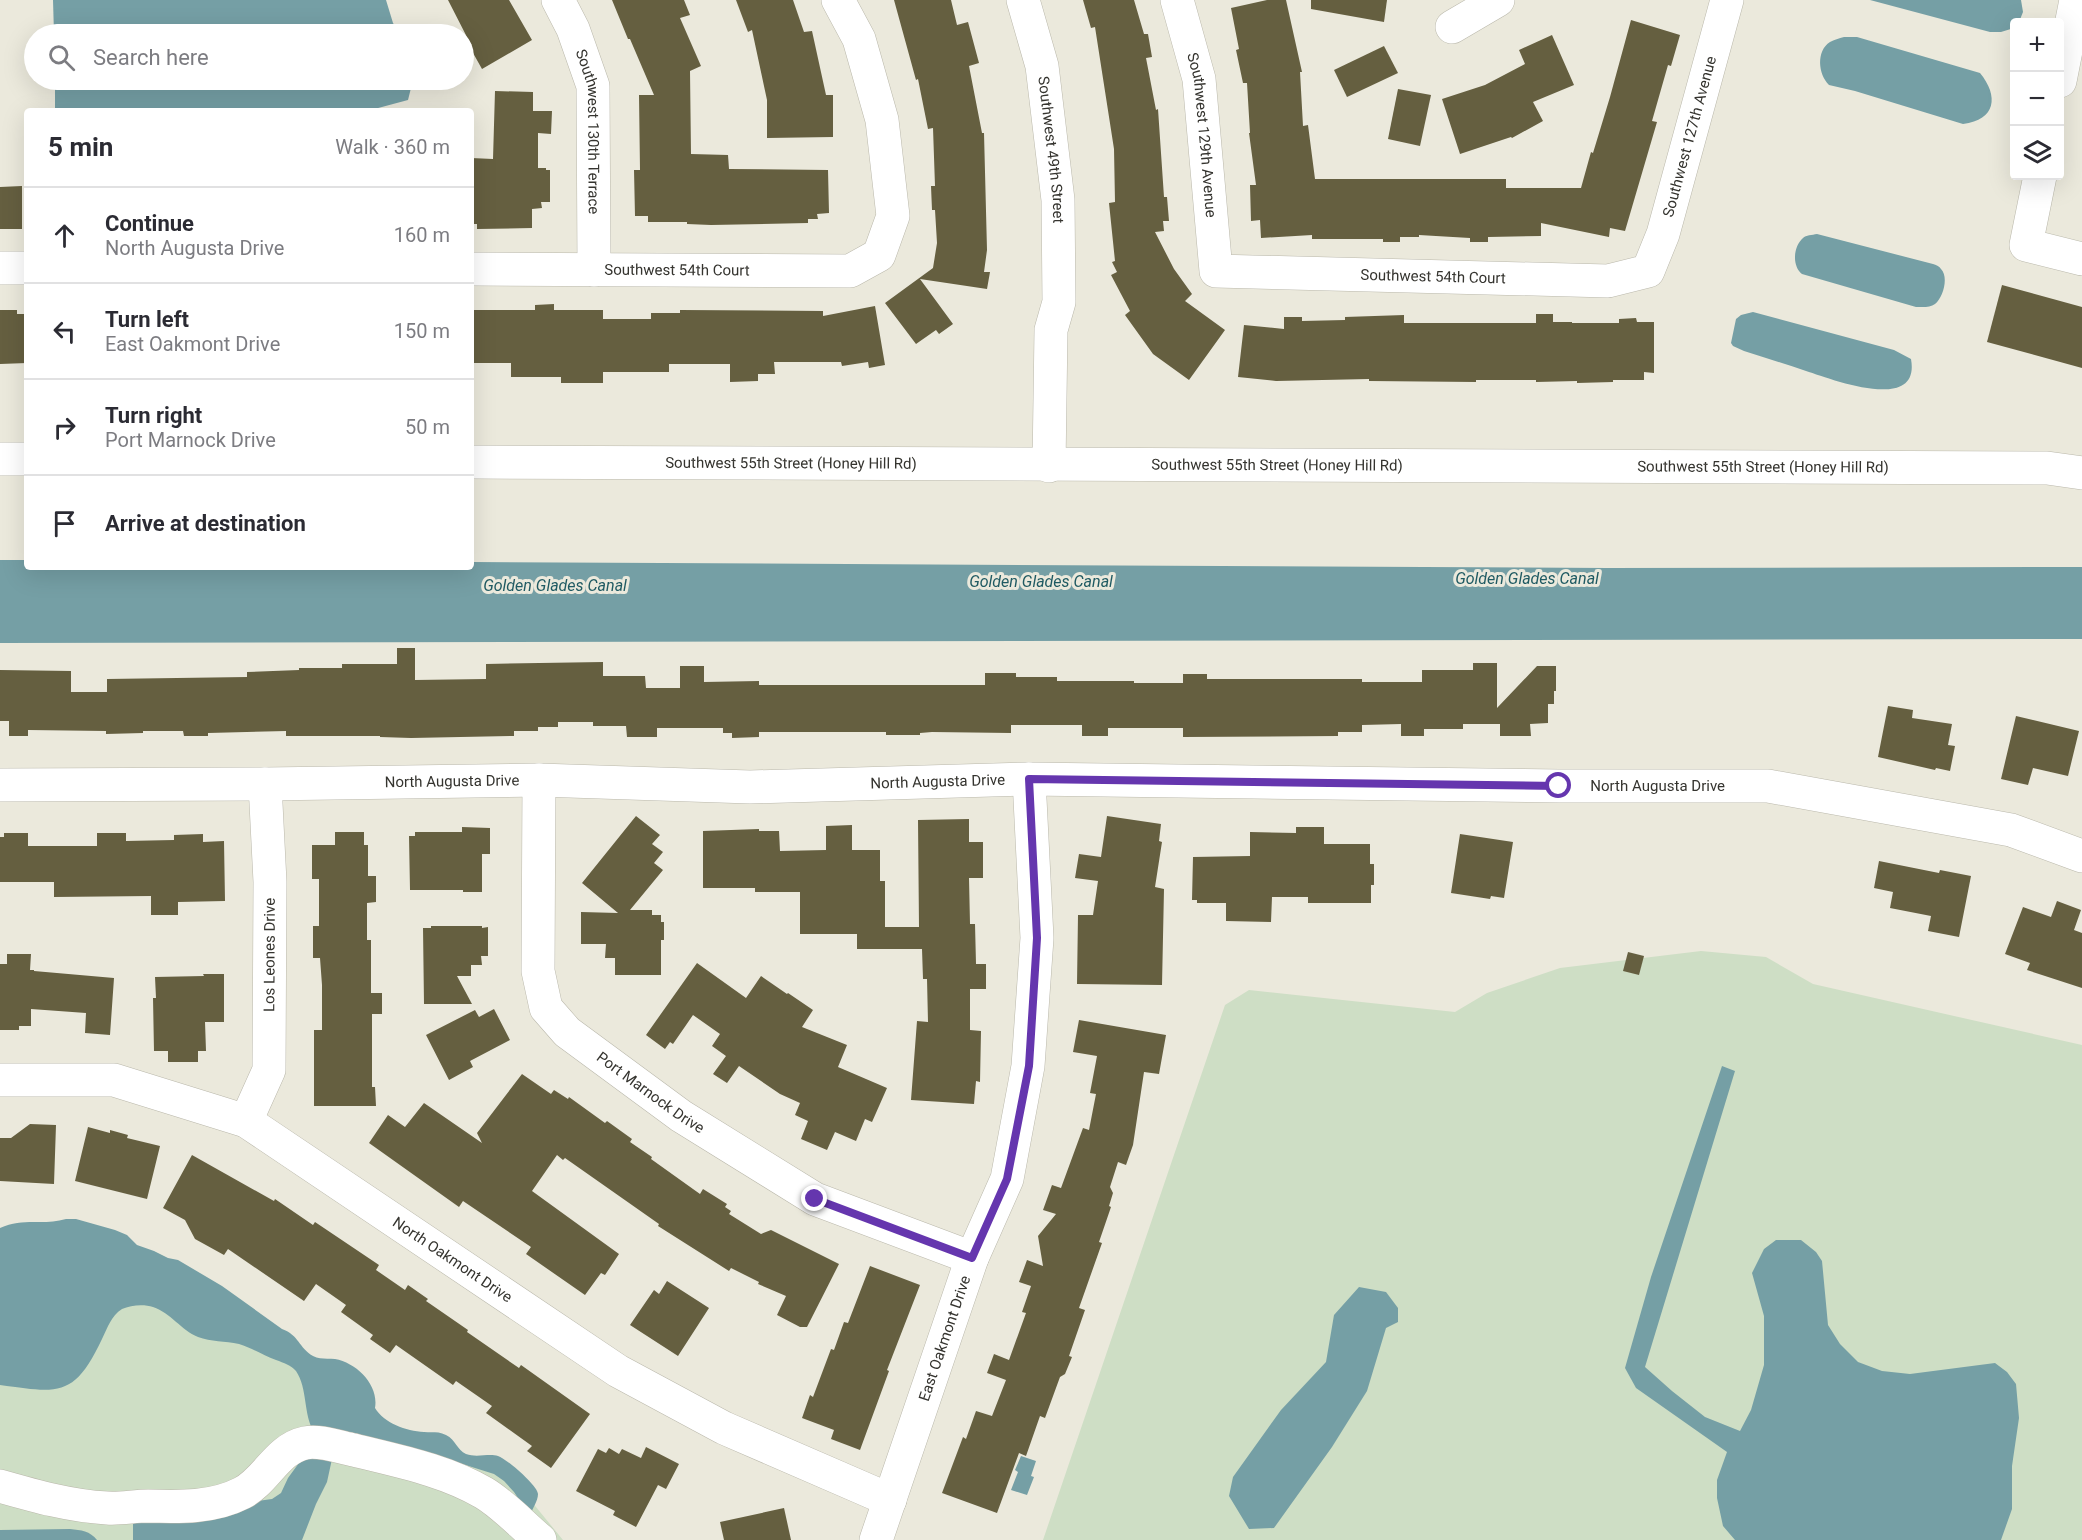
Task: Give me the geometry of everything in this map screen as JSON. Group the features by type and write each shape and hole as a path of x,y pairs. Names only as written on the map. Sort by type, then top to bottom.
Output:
{"street":[{"name":"Southwest 130th Terrace","path":"558,0 573,29 593,86 594,270"},
{"name":"Southwest 54th Court","path":"474,269 850,271 879,255 893,216 882,120 859,39 838,0"},
{"name":"Southwest 49th Street","path":"1023,0 1042,66 1057,189 1059,302 1051,330 1060,466"},
{"name":"Southwest 129th Avenue","path":"1177,0 1199,80 1216,271"},
{"path":"1452,27 1498,0"},
{"name":"Southwest 127th Avenue","path":"1648,271 1663,234 1727,0"},
{"path":"2062,72 2078,5"},
{"path":"2039,180 2026,245 2082,259"},
{"path":"0,268 24,268"},
{"name":"Southwest 54th Court","path":"1216,271 1608,281 1648,271"},
{"path":"0,459 24,459"},
{"name":"Southwest 55th Street (Honey Hill Rd)","path":"474,462 2035,468 2082,473"},
{"name":"North Augusta Drive","path":"0,785 539,780 750,787 1029,779 1559,786 1768,786 2011,830 2082,856"},
{"name":"East Oakmont Drive","path":"876,1540 972,1258 1007,1179 1029,1066 1037,938 1029,779"},
{"name":"Port Marnock Drive","path":"539,780 538,971 546,1008 567,1032 681,1116 815,1199 972,1258"},
{"name":"Los Leones Drive","path":"246,1121 269,1070 270,882 265,784"},
{"name":"North Oakmont Drive","path":"0,1080 114,1080 246,1121 618,1371 724,1428 890,1500"},
{"path":"0,1486 72,1504 109,1508 144,1506 183,1508 219,1503 243,1493 265,1475 285,1452 305,1443 327,1444 411,1464 448,1477 485,1494 540,1540"}],"green space":[{"path":"1701,951 1766,957 1813,984 2082,1045 2082,1540 1043,1540 1225,1005 1249,990 1455,1012 1487,993 1560,968"},
{"path":"0,1244 257,1325 365,1416 509,1474 563,1540 0,1540"}],"water":[{"path":"53,0 386,0 394,24 54,24"},
{"path":"1870,0 2021,0 2023,12 2021,18 2010,18 2010,29 1990,32"},
{"path":"1844,37 1857,37 1980,73 1990,90 1991,106 1982,118 1963,124 1829,85 1821,69 1822,51 1830,42"},
{"path":"55,90 410,90 408,100 378,108 55,108"},
{"path":"1817,234 1937,266 1945,277 1944,287 1938,301 1926,307 1916,307 1802,274 1795,261 1797,246 1804,237"},
{"path":"1753,312 1894,350 1911,359 1910,376 1902,385 1889,389 1872,389 1834,380 1744,351 1731,343 1736,319"},
{"name":"Golden Glades Canal","path":"0,560 24,560 24,570 474,570 474,562 1607,568 2082,567 2082,639 0,643"},
{"path":"1722,1066 1735,1071 1645,1367 1705,1417 1740,1431 1751,1410 1764,1365 1764,1316 1752,1273 1764,1249 1776,1240 1801,1240 1816,1252 1822,1261 1828,1325 1840,1344 1858,1362 1882,1371 1910,1374 1995,1363 2007,1372 2016,1384 2019,1418 2012,1466 2012,1509 2001,1540 1735,1540 1723,1526 1717,1498 1717,1480 1727,1452 1636,1388 1625,1368 1651,1277"},
{"path":"76,1219 115,1230 127,1235 137,1245 178,1260 222,1286 288,1332 313,1356 335,1359 351,1365 370,1383 374,1391 375,1408 390,1422 410,1430 443,1434 466,1454 494,1455 502,1458 537,1490 538,1497 530,1516 514,1492 494,1474 456,1462 314,1432 308,1417 300,1378 292,1367 239,1344 198,1337 165,1313 149,1306 133,1306 122,1309 115,1315 92,1358 73,1382 51,1390 0,1385 0,1228 17,1223"},
{"path":"1359,1287 1386,1292 1398,1308 1398,1322 1386,1328 1367,1391 1332,1447 1274,1528 1249,1529 1229,1496 1233,1477 1281,1410 1326,1362 1334,1315"},
{"path":"304,1456 332,1459 327,1482 302,1540 133,1540 133,1524 141,1518 272,1499 281,1493 288,1478"},
{"path":"1021,1456 1036,1461 1031,1476 1034,1477 1027,1495 1011,1490 1018,1472 1015,1470"},
{"path":"70,1529 88,1533 97,1540 0,1540 0,1530"}],"building":[{"path":"448,0 509,0 532,40 482,69 474,55 474,24 460,24"},
{"path":"612,0 684,0 690,15 680,18 701,66 690,71 691,154 728,155 729,169 828,170 829,213 817,214 818,219 808,219 808,223 711,225 687,224 687,222 648,222 648,216 635,216 634,170 640,170 639,95 654,95"},
{"path":"736,0 793,0 804,32 812,31 826,95 833,95 833,137 767,138 767,100 752,30 748,32"},
{"path":"894,0 951,0 957,25 968,22 979,63 969,66 982,133 984,133 987,250 984,272 990,272 987,289 920,279 953,324 939,334 936,330 916,344 885,303 933,268 937,243 931,186 935,186 933,128 928,129 918,79 916,80"},
{"path":"1083,0 1134,0 1144,34 1148,34 1152,57 1146,58 1156,110 1158,109 1164,197 1167,197 1169,221 1163,221 1164,231 1155,232 1174,269 1192,294 1185,301 1225,330 1189,380 1153,354 1125,315 1130,311 1111,275 1117,272 1112,262 1115,261 1109,203 1115,202 1114,149 1095,27 1091,28"},
{"path":"1267,0 1286,0 1302,72 1300,72 1303,126 1308,125 1315,179 1506,179 1506,188 1581,188 1610,97 1631,20 1680,35 1671,66 1668,65 1652,121 1657,122 1625,231 1610,228 1609,237 1541,223 1541,236 1488,237 1488,242 1470,242 1470,238 1419,235 1419,237 1400,237 1400,242 1383,242 1383,239 1312,239 1312,235 1261,238 1260,220 1251,221 1250,185 1256,185 1249,133 1247,83 1243,83 1231,8"},
{"path":"1311,0 1387,0 1384,22 1311,9"},
{"path":"1552,35 1574,85 1533,102 1543,121 1512,138 1460,154 1442,99 1485,85 1525,64 1519,50"},
{"path":"1384,46 1398,73 1347,97 1334,70"},
{"path":"1398,89 1431,95 1420,146 1388,139"},
{"path":"495,91 533,92 533,111 552,111 551,134 538,133 538,168 550,170 550,202 541,202 542,208 532,209 532,228 477,229 477,224 474,224 474,158 493,159"},
{"path":"22,186 22,229 0,229 0,187"},
{"path":"2002,285 2082,307 2082,368 1987,342"},
{"path":"554,304 554,310 603,310 603,319 651,319 651,313 680,313 680,310 823,311 823,316 875,306 885,365 869,368 868,362 842,366 841,362 774,362 775,374 758,374 758,381 730,382 730,364 669,364 669,372 603,372 603,383 561,383 561,377 511,377 511,363 474,363 474,310 535,310 535,305"},
{"path":"0,310 17,310 17,314 24,314 24,363 0,364"},
{"path":"1536,314 1553,314 1553,322 1619,323 1619,319 1636,318 1637,322 1654,322 1654,373 1644,372 1644,380 1577,383 1577,381 1536,382 1536,380 1276,381 1238,377 1244,325 1284,329 1284,317 1302,317 1302,321 1404,315 1404,323 1536,323"},
{"path":"397,648 415,648 415,680 486,679 486,664 603,662 603,676 645,676 646,688 680,688 680,666 704,666 704,682 759,681 759,685 985,685 985,673 1016,673 1016,677 1057,677 1057,681 1134,681 1134,683 1183,683 1183,674 1207,674 1207,679 1362,679 1362,682 1422,682 1422,670 1473,670 1473,663 1497,663 1497,708 1537,666 1556,666 1556,691 1554,691 1554,704 1548,704 1548,723 1530,724 1531,736 1500,736 1500,724 1463,724 1463,729 1424,729 1424,736 1401,736 1401,724 1362,725 1362,732 1338,732 1338,736 1183,737 1183,728 1108,728 1108,736 1082,736 1082,725 1011,725 1011,733 932,732 920,733 920,735 886,735 886,732 759,732 759,737 732,738 732,733 723,733 723,728 657,728 657,737 627,737 626,726 593,726 593,722 558,722 558,727 538,727 538,731 514,731 514,736 411,738 286,736 286,731 208,733 208,736 184,736 183,731 106,734 106,731 28,730 28,736 9,736 9,721 0,721 0,670 71,671 71,692 107,692 107,679 247,677 247,672 299,670 299,668 342,668 342,664 397,664"},
{"path":"1888,706 1913,710 1912,718 1952,724 1948,745 1955,746 1950,771 1936,768 1935,770 1878,757"},
{"path":"2016,716 2079,731 2068,776 2033,768 2028,785 2001,779"},
{"path":"636,816 660,835 652,844 663,852 654,863 663,870 630,910 652,910 652,915 661,915 661,922 664,922 664,940 661,940 661,975 615,975 615,958 605,958 606,944 581,944 581,912 618,913 582,883"},
{"path":"1107,816 1161,824 1159,841 1162,842 1155,887 1164,889 1162,985 1077,984 1078,915 1093,915 1098,881 1075,878 1079,854 1101,857"},
{"path":"969,819 969,842 983,842 983,878 969,878 970,924 975,924 976,964 986,964 986,989 970,989 970,1030 981,1031 980,1082 976,1081 974,1104 911,1100 917,1021 928,1022 927,979 923,979 922,949 857,949 857,934 800,934 800,892 755,892 755,888 703,888 703,831 759,829 759,831 779,831 780,851 826,850 826,826 852,825 852,850 880,850 880,881 885,881 885,927 919,927 918,820"},
{"path":"462,827 490,828 490,854 482,854 482,892 410,890 409,836 415,836 415,832 462,832"},
{"path":"1296,827 1324,827 1324,844 1370,844 1370,864 1374,864 1371,903 1308,903 1308,897 1272,897 1271,922 1226,921 1226,903 1197,903 1197,900 1192,900 1193,857 1250,856 1250,832 1296,833"},
{"path":"335,832 364,832 364,845 368,845 368,876 376,876 376,902 367,903 367,940 371,940 371,993 382,993 382,1014 372,1014 372,1087 375,1087 376,1106 314,1106 314,1030 322,1030 322,985 320,958 313,958 313,926 319,926 319,879 312,879 312,845 335,845"},
{"path":"4,833 28,833 28,846 97,846 97,833 126,833 126,841 174,840 174,835 203,834 203,842 224,841 225,901 178,902 178,915 151,915 151,896 54,897 54,882 0,882 0,837 4,837"},
{"path":"1460,834 1513,842 1504,898 1491,896 1490,899 1451,893"},
{"path":"1879,861 1939,873 1940,870 1971,876 1959,937 1928,931 1931,916 1890,908 1893,892 1874,888"},
{"path":"2057,901 2081,910 2074,930 2082,933 2082,988 2027,970 2030,963 2005,954 2023,907 2051,917"},
{"path":"431,926 488,927 488,956 481,956 482,965 471,965 471,976 457,976 472,1004 424,1004 423,928 431,928"},
{"path":"1628,952 1644,956 1639,975 1623,971"},
{"path":"7,954 31,954 30,970 34,971 114,978 110,1035 85,1033 86,1013 31,1009 31,1026 19,1026 19,1030 0,1030 0,964 7,964"},
{"path":"697,963 746,998 761,976 788,993 813,1010 802,1027 847,1045 838,1067 887,1088 872,1122 865,1119 856,1141 835,1132 827,1150 801,1139 808,1121 795,1115 800,1103 780,1094 739,1066 727,1083 713,1074 726,1056 712,1046 720,1034 693,1015 673,1044 670,1042 665,1049 646,1035"},
{"path":"203,974 224,974 224,1022 205,1022 206,1051 198,1051 198,1062 168,1062 168,1051 154,1051 155,977 204,976"},
{"path":"494,1009 510,1040 470,1061 473,1067 449,1080 426,1035 475,1010 479,1017"},
{"path":"1079,1020 1166,1035 1159,1074 1144,1072 1133,1145 1126,1165 1118,1162 1110,1187 1113,1193 1109,1206 1111,1207 1099,1242 1102,1243 1079,1308 1085,1310 1069,1356 1072,1357 1065,1374 1060,1377 1045,1418 1040,1416 1026,1456 1019,1453 997,1513 942,1493 963,1437 966,1439 976,1411 992,1416 1006,1380 987,1373 994,1354 1009,1360 1026,1313 1022,1312 1031,1286 1019,1282 1027,1260 1043,1266 1038,1236 1056,1214 1043,1210 1052,1185 1061,1188 1083,1128 1089,1130 1096,1094 1090,1093 1097,1056 1073,1052"},
{"path":"522,1074 551,1094 554,1090 568,1099 569,1097 605,1123 607,1121 632,1139 630,1142 652,1157 651,1159 700,1194 703,1189 727,1204 725,1207 731,1211 729,1214 761,1234 771,1230 839,1264 807,1327 800,1327 777,1315 786,1296 758,1284 759,1282 731,1268 729,1271 658,1226 659,1224 565,1158 563,1160 557,1155 532,1191 619,1254 605,1275 601,1273 585,1295 526,1254 531,1247 463,1201 459,1207 369,1143 388,1115 405,1127 424,1103 482,1143 477,1133"},
{"path":"30,1124 56,1125 54,1184 0,1181 0,1138 11,1138"},
{"path":"88,1127 110,1133 110,1130 128,1135 127,1138 160,1146 147,1199 75,1181"},
{"path":"192,1155 274,1201 275,1199 313,1225 315,1222 379,1265 376,1270 405,1290 408,1285 428,1299 426,1301 468,1330 467,1332 519,1368 521,1365 590,1414 551,1468 527,1451 532,1446 486,1413 492,1406 456,1381 453,1385 396,1345 390,1353 370,1339 373,1335 341,1312 346,1305 316,1284 304,1301 228,1249 224,1255 195,1239 185,1220 163,1208"},
{"path":"870,1266 920,1285 887,1370 889,1371 860,1450 831,1439 834,1430 802,1418 810,1395 813,1397 831,1349 834,1350 844,1322 848,1323"},
{"path":"667,1281 709,1308 678,1356 630,1325 654,1290 659,1294"},
{"path":"646,1447 679,1464 666,1489 658,1485 636,1527 613,1515 615,1511 576,1491 598,1449 606,1453 609,1448 619,1454 622,1449 641,1458"},
{"path":"784,1508 791,1540 724,1540 720,1522"}],"route":[{"path":"815,1199 972,1258 1007,1179 1029,1066 1037,938 1029,779 1559,786"}]}
